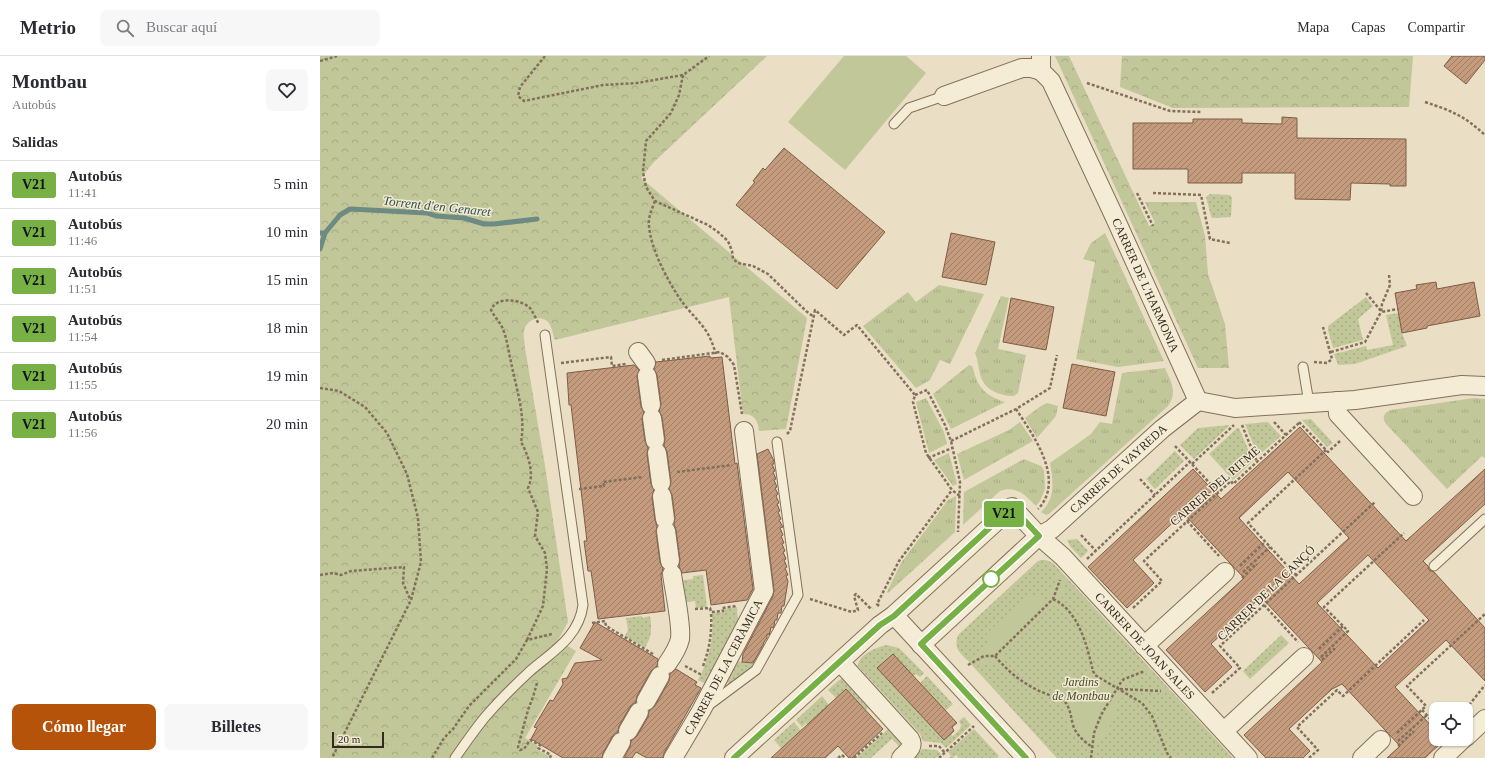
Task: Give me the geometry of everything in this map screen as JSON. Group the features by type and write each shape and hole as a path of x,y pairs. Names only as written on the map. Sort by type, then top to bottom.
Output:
{"street":[{"name":"CARRER DE L'HARMONIA","path":"944,96 1022,68 1031,68 1041,63 1115,218 1198,401"},
{"path":"612,758 680,640 680,629 652,411 644,364"},
{"path":"1198,401 1235,408 1337,402 1462,385 1485,386"},
{"name":"CARRER DE VAYREDA","path":"921,644 1039,536 1052,529 1162,429 1198,401"},
{"path":"1337,402 1338,414 1413,496"},
{"name":"CARRER DE LA CERÀMICA","path":"673,758 700,712 764,591 744,430"},
{"path":"734,758 880,625 887,612 1012,507 1039,536"},
{"name":"CARRER DE JOAN SALES","path":"1039,536 1063,558 1248,758"},
{"path":"1144,646 1224,566"},
{"path":"887,612 921,644 1017,755"},
{"path":"1224,731 1312,655"},
{"path":"840,662 910,739 912,745 911,748 901,758"},
{"path":"1473,730 1485,719"},
{"path":"1362,758 1390,743"},
{"path":"1443,758 1456,746"}],"lane":[{"path":"894,124 909,108 944,96"},
{"path":"455,758 486,717 528,673 565,641 576,628 581,616 582,605 545,335"},
{"path":"1303,367 1309,403"},
{"path":"700,712 756,670 798,595 777,442"},
{"path":"1434,566 1485,519"}],"path":[{"path":"320,61 337,56"},
{"path":"545,56 520,87 518,96 524,101 603,85 637,83 683,75 709,56"},
{"path":"683,75 679,95 672,112 646,141 643,172 646,187 655,202 708,225 718,232 728,241 733,259 738,263 753,266 768,274 814,317"},
{"path":"1087,83 1170,111 1202,112"},
{"path":"1425,102 1453,111 1485,135"},
{"path":"1137,193 1153,226"},
{"path":"1154,193 1201,195 1210,239 1230,243"},
{"path":"655,202 650,212 649,225 658,259 682,302 702,325 709,336 714,354 720,352 734,365 744,430"},
{"path":"1330,352 1365,342 1381,312 1382,304 1390,285 1389,275"},
{"path":"1366,292 1381,312"},
{"path":"432,758 444,738 453,729 468,706 516,659 543,606 547,569 544,553 536,536 538,512 528,488 531,482 530,468 526,450 521,442 522,433 519,394 514,381 506,338 501,325 491,310 492,306 509,300 519,302 530,308 545,335"},
{"path":"1381,312 1398,309"},
{"path":"777,442 790,431 815,310 844,335 857,325 915,395"},
{"path":"1312,362 1329,362 1332,359 1323,327"},
{"path":"951,441 1016,409 1050,388 1057,355"},
{"path":"320,388 339,391 365,407 388,433 407,474 418,518 421,562 411,600 332,758"},
{"path":"915,395 927,390 945,425 951,441 960,482 958,527"},
{"path":"915,395 913,402 928,458 952,490 960,496"},
{"path":"1016,409 1035,440 1047,467 1049,481 1048,491 1046,498 1038,508"},
{"path":"1295,417 1327,451"},
{"path":"1270,419 1286,435"},
{"path":"1240,421 1257,462"},
{"path":"1080,535 1096,551 1155,495 1236,424 1235,422"},
{"name":"CARRER DEL RITME","path":"1128,613 1162,581 1144,562 1218,492 1231,481 1233,484 1300,422"},
{"path":"1296,575 1248,523 1340,441"},
{"path":"1175,446 1218,492"},
{"path":"928,458 952,448"},
{"path":"1140,478 1155,495"},
{"path":"798,595 852,612 858,610 854,596 856,594 871,609 877,604 899,561 952,490"},
{"name":"CARRER DE LA CANÇÓ","path":"1207,698 1240,668 1220,646 1375,502"},
{"path":"1187,521 1224,566"},
{"path":"1312,655 1348,632 1324,607 1404,533"},
{"path":"1242,564 1265,542"},
{"path":"1257,566 1256,564 1240,579 1238,576 1270,547"},
{"path":"320,575 333,573 341,575 351,571 404,567 403,583 411,600"},
{"path":"968,665 984,656 995,656 1053,599 1061,578"},
{"path":"1053,599 1065,606 1074,618 1085,642 1095,675 1140,700 1152,716 1167,753 1171,758"},
{"path":"676,605 694,602 695,610 710,608 711,633 709,648 700,674 696,680 712,689"},
{"path":"877,604 887,612"},
{"path":"711,612 723,611 722,608 738,606 742,633"},
{"path":"1264,606 1312,655"},
{"path":"1398,732 1426,706 1407,686 1485,614"},
{"path":"1309,758 1318,750 1297,727 1337,690 1343,696 1424,620"},
{"path":"576,628 594,622 606,621 606,626 658,657 660,652 666,666 682,664 679,669 682,671 685,666 700,674"},
{"path":"1312,655 1343,626"},
{"path":"527,640 552,634 565,641"},
{"path":"1312,655 1335,650"},
{"path":"995,656 1002,665 1030,687 1042,693 1063,698 1071,711 1074,726 1081,738 1092,747"},
{"path":"1091,758 1094,733 1101,716 1121,682 1124,679 1147,670"},
{"path":"528,673 537,683 518,747 520,750 524,750 530,740 540,745 538,748 551,755 550,758"},
{"path":"1472,702 1485,685"},
{"path":"1118,689 1167,691"},
{"path":"1414,733 1413,732 1397,747 1390,743 1427,715 1422,710"},
{"path":"939,758 975,726"},
{"path":"854,758 882,732"},
{"path":"922,745 939,746 945,753"},
{"path":"838,758 842,755 845,758"}],"green space":[{"path":"320,56 767,56 653,163 641,178 807,318 786,429 759,431 755,418 747,414 743,414 729,297 555,340 548,322 541,318 530,321 525,328 525,348 545,466 568,622 558,640 576,651 525,738 538,746 536,749 549,756 548,758 320,758"},
{"path":"844,56 906,56 926,73 845,170 788,122"},
{"path":"1055,56 1069,56 1149,226 1155,223 1145,202 1196,202 1205,236 1208,274 1225,324 1229,368 1198,368"},
{"path":"1122,56 1413,56 1409,107 1173,108 1120,87"},
{"path":"1210,194 1230,195 1232,198 1231,217 1212,218 1206,197"},
{"path":"1105,233 1164,361 1118,367 1076,359 1095,262 1083,259 1091,243"},
{"path":"939,285 984,294 950,364 940,360 930,380 916,388 863,326 908,292 916,302"},
{"path":"1001,296 1009,298 998,349 1026,355 1018,393 1014,396 1003,395 993,391 985,384 980,374 975,353"},
{"path":"1366,297 1373,306 1358,319 1363,340 1333,348 1328,326"},
{"path":"1399,313 1402,333 1407,346 1355,364 1338,365 1334,354 1366,346 1367,350 1393,345 1386,315"},
{"path":"969,365 972,366 978,383 984,391 996,399 1005,402 951,429 933,394"},
{"path":"1165,368 1171,382 1173,392 1173,396 1168,406 1049,514 1046,515 1041,512 1046,507 1051,495 1052,476 1050,463 1091,434 1100,422 1112,424 1122,373"},
{"path":"926,398 944,432 947,444 929,453 916,402"},
{"path":"1474,398 1485,399 1485,458 1482,456 1447,489 1386,424 1384,416 1391,410"},
{"path":"1047,403 1058,406 1056,416 1037,438 1025,418"},
{"path":"1311,419 1333,443 1327,447 1302,420"},
{"path":"1020,422 1033,441 964,480 957,454 1009,430"},
{"path":"1268,422 1281,436 1258,456 1245,424"},
{"path":"1230,425 1194,459 1180,445 1198,428"},
{"path":"1237,428 1239,428 1253,461 1233,480 1209,454"},
{"path":"1175,451 1184,461 1155,489 1146,479"},
{"path":"949,453 957,484 953,486 934,460"},
{"path":"1024,459 1041,466 1044,470 1045,489 1036,506 1020,492 1006,489 1000,491 963,525 964,492"},
{"path":"956,496 955,532 888,593 887,592 901,563 948,500"},
{"path":"1077,539 1088,551 1081,558 1070,546 1067,540"},
{"name":"Jardins de Montbau","path":"1041,560 1053,563 1233,758 1057,758 958,650 957,644 960,634 1037,562"},
{"path":"1041,560 1049,561 1060,571 1047,600 1029,593 986,634 989,644 967,660 957,645 957,638 959,634"},
{"path":"703,575 707,607 696,608 695,601 680,603 677,581 693,579 693,576"},
{"path":"1068,579 1147,665 1122,677 1116,683 1096,672 1084,632 1061,597"},
{"path":"1053,606 1062,607 1077,627 1085,647 1090,666 1089,675 1076,689 1066,696 1040,688 1020,677 1012,671 1003,658 1005,652"},
{"path":"737,607 738,623 708,685 698,680 706,664 712,639 712,613 724,612 724,609"},
{"path":"642,616 642,618 650,616 651,621 650,636 645,648 625,636 628,630 626,618"},
{"path":"1281,635 1289,643 1250,679 1243,671"},
{"path":"887,645 899,648 924,673 920,677 916,674 913,676 877,668 941,737 948,731 953,736 960,729 961,725 959,721 964,717 971,725 946,748 941,743 923,741 920,734 858,666 865,654"},
{"path":"737,661 755,664 751,669 728,684 727,682"},
{"path":"987,662 1003,668 1028,689 1063,702 1069,726 1074,735 1087,748 1087,758 1057,758 975,668"},
{"path":"1152,670 1169,689 1125,686 1126,682"},
{"path":"927,676 953,704 945,711 920,683"},
{"path":"842,679 868,708 866,710 846,689 836,698 828,690"},
{"path":"1129,692 1173,693 1233,758 1186,758 1171,752 1152,710 1139,697"},
{"path":"822,696 829,705 808,725 806,723 802,727 796,720"},
{"path":"1126,696 1141,704 1151,719 1165,752 1165,755 1162,758 1094,758 1096,746 1110,726 1118,701"},
{"path":"794,722 801,731 781,748 774,740"},
{"path":"888,729 901,744 899,746 892,739 871,758 856,758"},
{"path":"974,729 999,756 997,758 959,758 956,755 953,758 949,758 951,756 948,752"},
{"path":"922,749 937,750 941,754 936,758 914,758"}],"building":[{"path":"1452,56 1485,56 1485,60 1466,84 1444,66"},
{"path":"1282,117 1297,118 1297,138 1406,139 1406,186 1351,183 1350,200 1295,199 1295,173 1242,173 1242,183 1188,183 1188,169 1133,169 1133,123 1193,123 1193,119 1242,119 1242,123 1282,124"},
{"path":"784,148 885,232 837,289 736,205 755,182 753,181 763,168 765,170"},
{"path":"951,233 995,242 986,285 942,277"},
{"path":"1436,282 1437,289 1474,282 1480,316 1427,326 1427,328 1402,333 1395,293 1417,289 1416,285"},
{"path":"1011,298 1054,307 1046,350 1003,342"},
{"path":"710,356 710,358 722,357 735,464 737,463 753,589 747,600 711,605 706,570 682,573 679,566 680,560 674,524 675,518 672,495 669,489 671,482 667,452 664,445 665,439 662,417 659,411 661,404 657,375 654,369 656,362"},
{"path":"1072,364 1115,372 1106,416 1063,408"},
{"path":"634,365 639,370 637,377 641,406 644,412 642,419 645,441 648,448 647,454 651,484 654,490 652,497 657,526 656,532 660,562 663,569 661,575 665,611 598,619 591,571 588,571 584,541 587,541 571,405 569,405 567,373"},
{"path":"1300,427 1406,541 1485,469 1485,504 1423,561 1428,566 1429,570 1434,572 1485,628 1485,681 1446,640 1395,687 1429,723 1429,746 1438,746 1425,758 1387,758 1400,746 1342,684 1332,689 1289,729 1310,751 1303,758 1266,758 1244,735 1322,662 1261,597 1211,644 1232,667 1205,692 1166,650 1244,578 1183,513 1133,560 1154,583 1127,608 1088,567 1193,469 1221,499","holes":["1288,472 1349,538 1299,584 1239,518","1368,555 1429,620 1378,668 1317,603"]},
{"path":"768,449 774,461 774,464 772,464 776,479 774,480 777,487 775,488 778,494 776,496 780,511 778,512 781,519 779,520 783,527 780,528 783,535 781,536 784,543 782,544 785,551 783,552 786,559 784,560 787,567 785,568 788,575 786,576 788,581 784,606 782,606 781,613 778,613 777,620 775,620 773,628 771,627 769,635 767,634 767,638 753,663 742,662 743,654 773,596 774,590 757,454"},
{"path":"595,622 658,659 657,666 651,671 637,696 636,702 630,707 619,726 618,732 612,737 603,753 602,758 563,758 531,739 537,728 534,727 550,700 553,701 563,684 562,679 567,678 575,663 602,660 580,648"},
{"path":"893,654 957,723 952,727 954,731 944,740 877,668"},
{"path":"676,669 697,682 695,685 701,688 664,753 663,758 647,758 636,752 632,758 624,758 630,747 631,741 637,736 648,717 649,711 655,706 669,681 670,674"},
{"path":"846,689 883,729 852,758 849,758 838,746 825,758 771,758"}],"waterway":[{"name":"Torrent d'en Genaret","path":"320,233 325,233 340,215 350,209 427,213 436,216 464,218 484,224 537,219"},
{"path":"320,249 325,233"}],"bus line":[{"name":"V21","path":"734,758 880,625 894,616 1012,507 1039,536 921,644 1026,758"}]}
